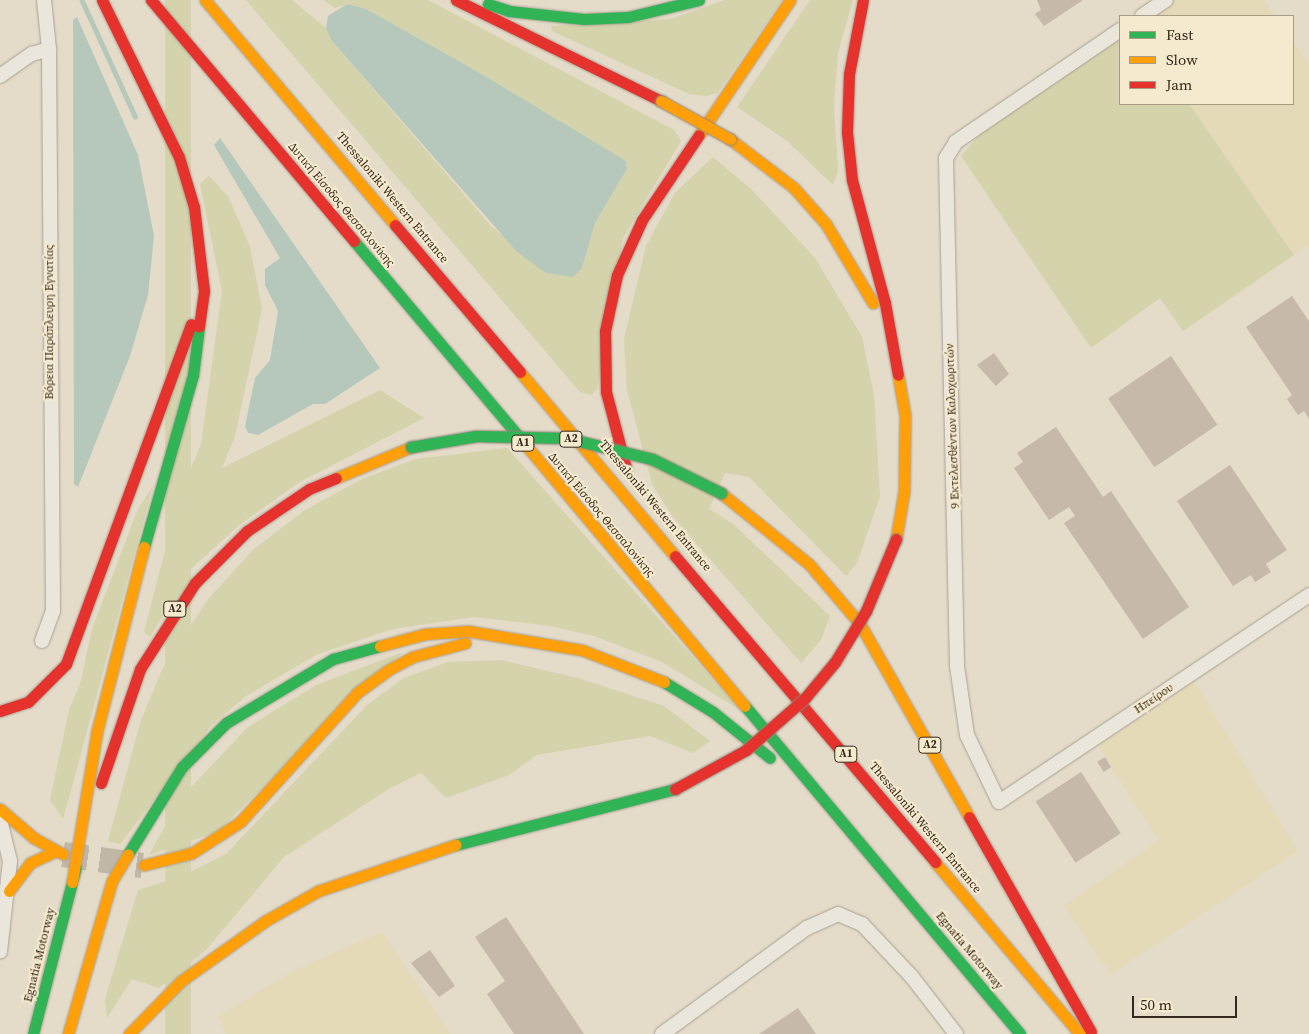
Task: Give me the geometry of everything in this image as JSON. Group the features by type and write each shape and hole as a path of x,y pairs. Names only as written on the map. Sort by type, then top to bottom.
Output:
{"highway":[{"path":"72,882 97,731 162,475 193,375 204,291 194,207 179,157 102,0"},
{"name":"Δυτική Είσοδος Θεσσαλονίκης","path":"151,0 896,886"},
{"name":"Thessaloniki Western Entrance","path":"205,0 694,573 1080,1034"},
{"path":"456,0 661,101 730,140 794,188 826,224 861,275 890,340"},
{"path":"477,0 509,11 584,18 628,17 699,0"},
{"path":"694,573 633,483 610,422 606,392 605,332 617,275 642,220 790,0"},
{"path":"128,1034 188,976 318,890 440,848 629,804 675,789 746,750 805,698 835,662 866,611 896,539 906,441 901,383 890,340 885,303 852,180 847,132 849,74 863,0"},
{"path":"0,711 28,702 66,664 204,291"},
{"name":"Α2","path":"72,882 140,669 194,583 247,531 309,488 411,447 476,436 567,438 652,459 721,493 809,564 860,624 1093,1034"},
{"path":"68,1034 112,881 161,796 207,739 250,706 342,656 425,634 468,631 503,636 582,650 626,664 713,712 766,755 841,837 896,886"},
{"path":"144,865 192,853 240,822 358,692 388,670 438,649 503,636"},
{"path":"0,809 58,853 30,863 9,891"},
{"name":"Egnatia Motorway","path":"33,1034 72,882"},
{"name":"Egnatia Motorway","path":"896,886 1020,1034"}],"street":[{"name":"Βόρεια Παράπλευρη Εγνατίας","path":"42,642 53,611 49,49 44,0"},
{"path":"1144,15 1166,0"},
{"name":"9 Εκτελεσθέντων Καλοχωριτών","path":"999,802 967,735 957,666 945,164 956,142 1034,86 1119,31"},
{"path":"0,76 32,54 49,49"},
{"name":"Ηπείρου","path":"999,802 1309,595"},
{"path":"0,820 10,861 9,891 0,951"},
{"path":"662,1034 807,928 838,914 862,924 956,1034"}],"shaded area":[{"path":"1177,0 1264,0 1274,15 1154,15"},
{"path":"347,4 366,9 478,72 626,161 627,169 595,223 582,268 573,277 546,273 517,252 332,41 326,28 328,16"},
{"path":"77,17 138,155 154,236 148,295 130,356 78,487 74,484 73,20"},
{"path":"1294,42 1309,65 1309,245 1294,255 1190,105 1294,105"},
{"path":"220,138 380,368 325,404 313,404 258,435 248,433 245,426 255,378 270,360 278,311 265,285 265,269 280,258 214,145"},
{"path":"1194,681 1298,851 1111,974 1064,906 1159,840 1098,746"},
{"path":"382,932 450,1034 227,1034 218,1017 291,972"}],"green space":[{"path":"165,0 191,0 191,1034 165,1034"},
{"path":"246,0 292,0 326,28 332,41 491,226 546,273 582,268 595,223 627,169 626,161 366,9 347,4 335,8 323,0 428,0 674,130 681,141 623,238 597,390 591,395 580,392"},
{"path":"725,0 782,0 718,93 707,96 689,94 552,31 551,26 670,19"},
{"path":"810,0 853,0 838,53 834,106 838,171 833,185 787,141 737,107"},
{"path":"1119,40 1119,105 1190,105 1294,255 1183,331 1160,298 1091,348 961,156 980,134"},
{"path":"713,157 752,190 815,258 862,337 874,395 880,496 857,563 846,576 749,477 725,473 709,509 733,524 830,616 821,640 801,663 673,517 652,484 627,390 624,339 646,246 675,193"},
{"path":"209,176 228,196 250,247 262,309 235,436 222,468 380,390 424,418 298,483 238,526 192,568 150,637 144,632 179,497 201,444 222,291 200,184"},
{"path":"507,448 740,710 662,662 594,636 550,626 474,617 393,629 318,654 246,696 212,725 120,844 108,841 141,720 162,670 209,598 254,549 305,510 360,480 415,459"},
{"path":"153,486 63,819 50,800 69,710 81,681 92,629 138,509"},
{"path":"403,652 217,832 149,855 179,800 248,727 316,685"},
{"path":"501,660 578,678 664,706 710,741 693,753 650,736 537,755 509,775 446,798 421,773 390,788 284,857 206,950 159,988 132,979 107,1018 105,999 138,890 182,876 226,854 368,704 404,678 448,662"}],"building":[{"path":"1037,0 1083,0 1044,26 1035,14 1041,10"},
{"path":"1292,296 1309,321 1309,419 1304,411 1298,415 1287,399 1292,395 1246,327"},
{"path":"994,353 1009,374 996,386 977,365"},
{"path":"1171,356 1217,425 1154,467 1108,398"},
{"path":"1056,427 1103,497 1111,491 1189,607 1143,639 1064,523 1075,516 1069,507 1049,520 1014,468 1023,462 1017,453"},
{"path":"1230,465 1287,550 1266,564 1271,572 1255,582 1251,575 1233,586 1177,501"},
{"path":"1105,757 1111,767 1103,772 1097,762"},
{"path":"1081,772 1121,833 1075,863 1036,801"},
{"path":"506,917 584,1034 514,1034 487,994 505,981 475,937"},
{"path":"430,950 455,986 439,997 411,963"},
{"path":"798,1008 816,1034 759,1034"}],"waterway":[{"path":"82,0 135,116"}],"tunnel":[{"path":"63,854 142,865"}],"traffic: fast":[{"path":"488,4 509,11 584,19 628,17 699,0"},
{"path":"354,241 519,437"},
{"path":"144,547 193,375 199,327"},
{"path":"411,447 476,436 567,438 652,459 721,493"},
{"path":"128,854 182,767 226,723 333,659 380,646"},
{"path":"664,682 713,712 770,758"},
{"path":"745,706 1020,1034"},
{"path":"455,845 675,789"},
{"path":"33,1034 76,867"}],"traffic: slow":[{"path":"205,0 395,225"},
{"path":"699,135 790,0"},
{"path":"661,101 730,139"},
{"path":"730,139 794,188 826,224 873,303"},
{"path":"520,372 675,556"},
{"path":"896,539 904,491 905,415 898,375"},
{"path":"519,437 745,706"},
{"path":"336,478 411,447"},
{"path":"721,493 809,564 860,624 969,817"},
{"path":"72,882 97,731 144,547"},
{"path":"380,646 425,634 468,631 582,650 664,682"},
{"path":"144,865 192,853 240,822 358,692 388,670 412,657 465,643"},
{"path":"0,809 34,838 63,854"},
{"path":"129,1034 181,981 265,921 318,891 455,845"},
{"path":"9,891 30,863 54,852"},
{"path":"68,1034 112,881 128,854"},
{"path":"935,862 1080,1034"}],"traffic: jam":[{"path":"102,0 179,157 194,207 204,291 199,327"},
{"path":"151,0 354,241"},
{"path":"456,0 661,101"},
{"path":"863,0 849,74 847,132 852,180 885,303 898,375"},
{"path":"626,468 606,392 605,331 617,275 642,220 699,135"},
{"path":"395,225 520,372"},
{"path":"0,711 28,702 66,664 191,324"},
{"path":"101,783 140,669 195,583 247,531 309,489 336,478"},
{"path":"675,789 746,750 805,698 835,662 866,611 896,539"},
{"path":"675,556 935,862"},
{"path":"969,817 1091,1032"}]}
